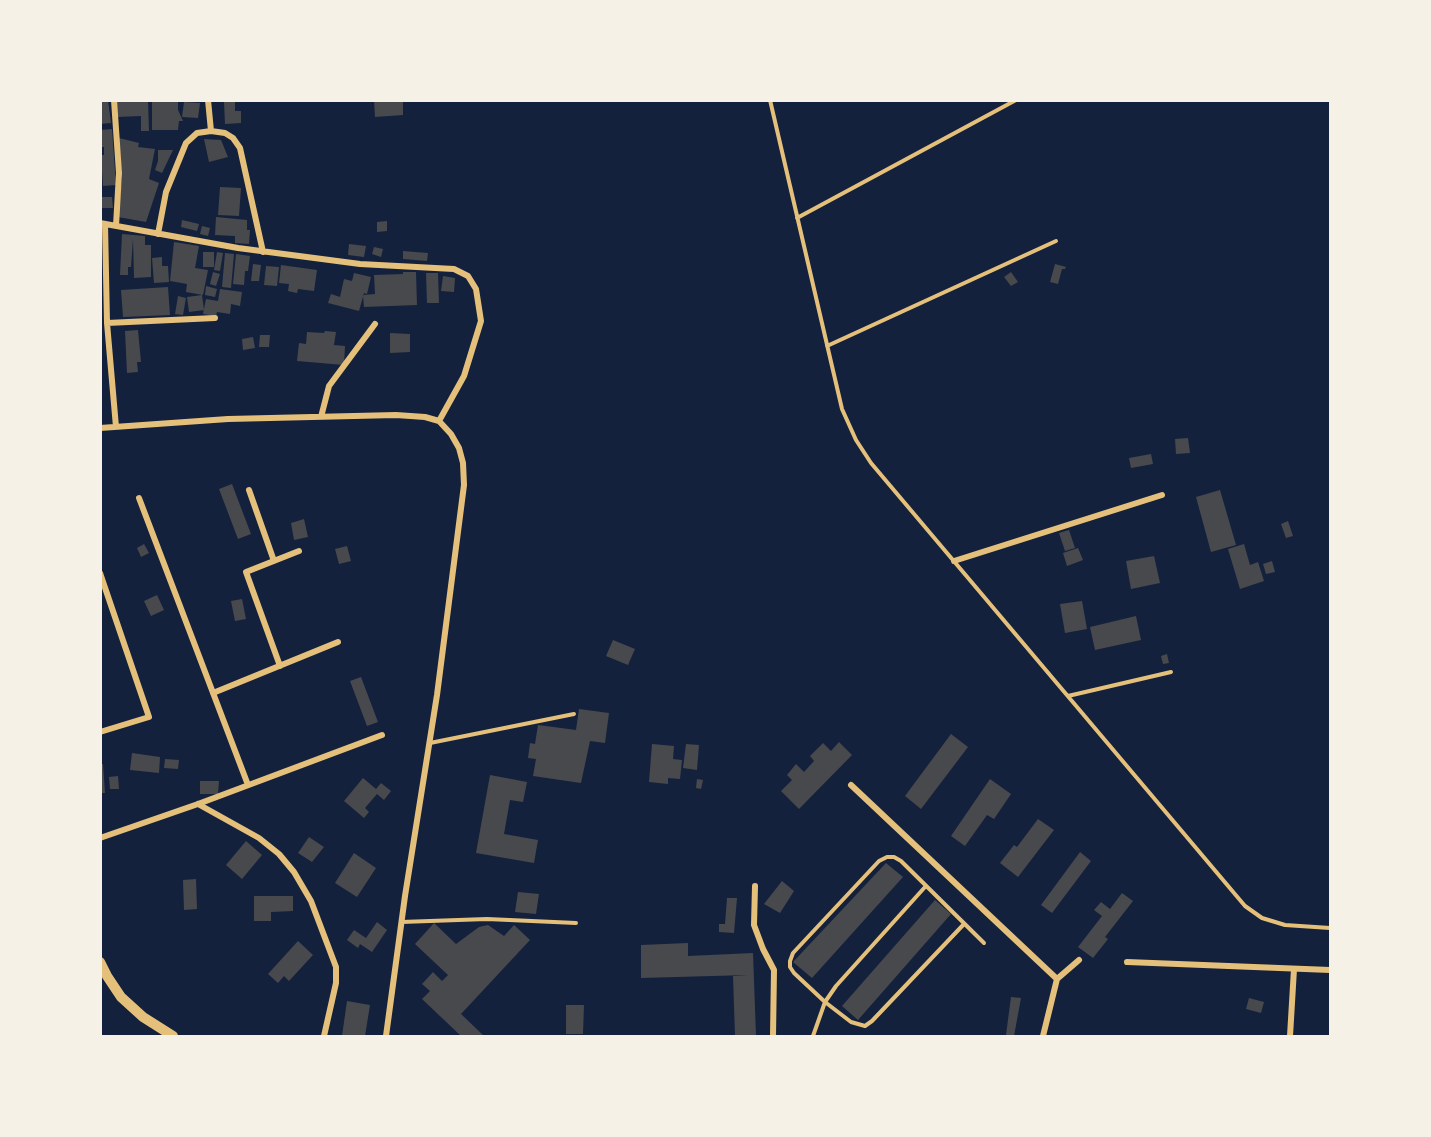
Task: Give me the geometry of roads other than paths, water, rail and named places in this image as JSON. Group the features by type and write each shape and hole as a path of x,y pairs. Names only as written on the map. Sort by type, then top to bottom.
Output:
{"street":[{"path":"114,100 119,172 116,226"},
{"path":"208,100 211,131"},
{"path":"158,234 166,192 186,143 197,133 211,131 225,133 233,138 240,148 263,252"},
{"path":"116,427 107,322 103,224 263,252 360,264 454,269 468,276 476,289 481,321 464,376 439,421"},
{"path":"107,322 216,318"},
{"path":"321,417 329,386 375,324"},
{"path":"100,428 228,419 396,415 425,417 439,421 451,434 459,448 464,463 464,485 386,1036"},
{"path":"249,490 274,561"},
{"path":"954,561 1162,495"},
{"path":"139,498 248,785"},
{"path":"280,666 246,572 299,551"},
{"path":"100,573 149,717 100,732"},
{"path":"213,693 338,642"},
{"path":"100,838 382,735"},
{"path":"851,785 1058,979"},
{"path":"198,804 259,838 279,854 294,872 311,901 336,967 336,982 324,1036"},
{"path":"755,886 754,925 763,950 774,970 773,1036"},
{"path":"1043,1036 1058,979 1079,960"},
{"path":"100,962 121,997 143,1017 173,1036"},
{"path":"1127,962 1330,970"},
{"path":"1290,1036 1294,969"}],"lane":[{"path":"770,100 842,409 856,440 871,463 1245,906 1262,918 1285,925 1330,928"},
{"path":"797,218 1016,100"},
{"path":"827,346 1056,241"},
{"path":"1068,696 1171,672"},
{"path":"429,743 574,714"},
{"path":"964,924 872,1021 864,1026 851,1022 825,1002 794,973 790,961 793,953 879,861 887,857 894,857 901,861 984,943"},
{"path":"813,1036 825,1002 836,986 925,887"},
{"path":"401,922 487,919 576,923"}]}
